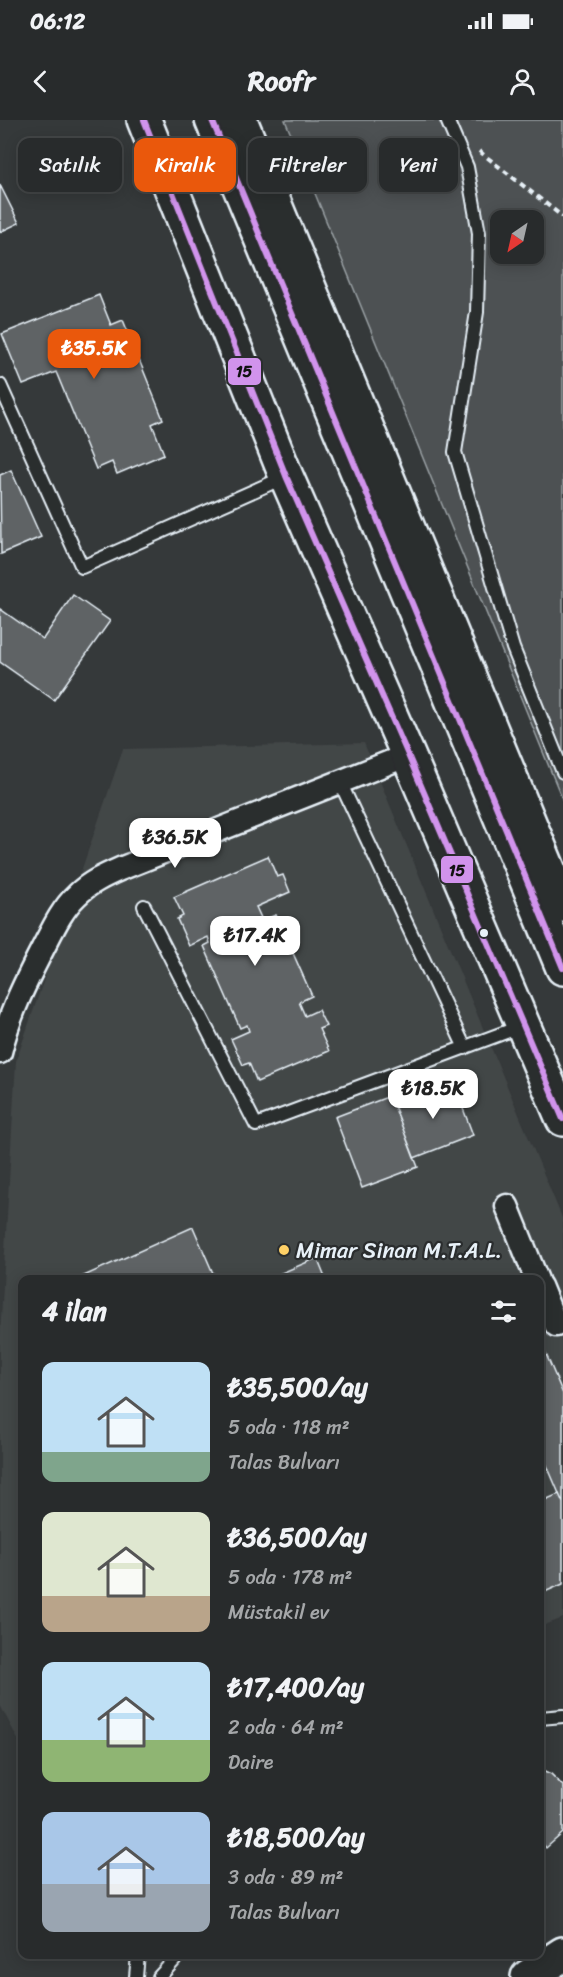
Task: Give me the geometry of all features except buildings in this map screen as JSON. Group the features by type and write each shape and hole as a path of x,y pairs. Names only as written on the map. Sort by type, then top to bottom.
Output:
{"main road":[{"path":"144,120 286,476 563,1119"},
{"path":"212,120 563,969"},
{"path":"240,120 563,905"},
{"path":"543,1967 563,1939"}],"street":[{"path":"0,1052 11,1015 22,990 58,921 66,907 89,885 111,873 408,755"},
{"path":"507,1206 535,1275"},
{"path":"544,1299 553,1327"}],"lane":[{"path":"449,124 467,167 479,233 477,312 455,452 513,648 563,772"},
{"path":"0,385 82,567 286,476"},
{"path":"340,782 465,1048"},
{"path":"144,906 256,1125 523,1026"},
{"path":"544,1718 563,1716"},
{"path":"136,1977 137,1959"},
{"path":"159,1977 175,1959"}],"path":[{"path":"449,124 563,217"}],"shaded area":[{"path":"285,120 563,120 563,801 314,192 367,192 367,138 292,138"},
{"name":"Mimar Sinan M.T.A.L.","path":"364,743 563,1220 563,1618 544,1625 544,1275 18,1275 18,1739 0,1705 0,1336 16,1061 123,749"}],"transit line":[{"name":"15","path":"144,120 286,476 563,1119"},
{"name":"15","path":"212,120 563,968"}],"place":[{"name":"Mimar Sinan M.T.A.L.","path":"284,1250"}]}
